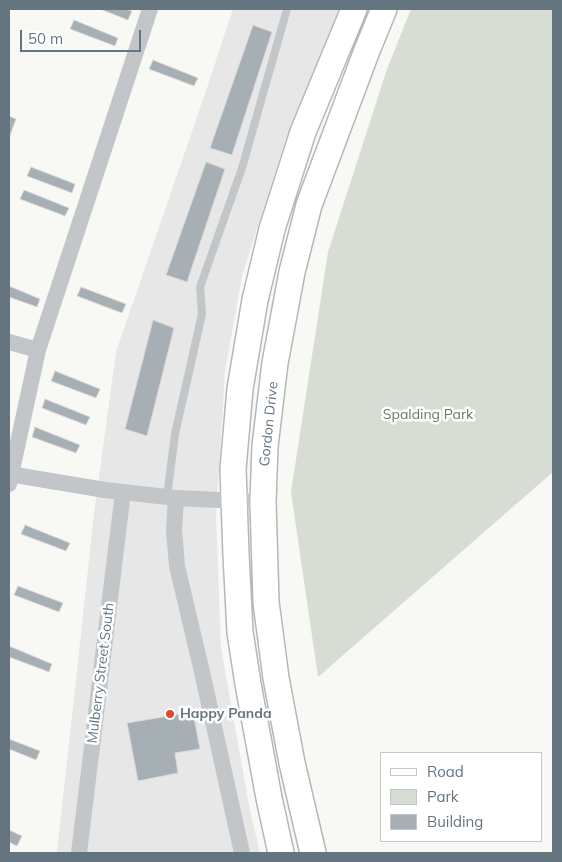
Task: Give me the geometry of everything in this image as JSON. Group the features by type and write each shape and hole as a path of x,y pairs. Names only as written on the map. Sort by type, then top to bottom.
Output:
{"main road":[{"path":"282,853 269,798 249,693 240,632 233,469 240,389 255,300 272,229 303,132 354,9"},
{"name":"Gordon Drive","path":"313,853 292,763 276,678 266,602 263,502 265,446 276,363 292,272 309,205 384,9"}],"street":[{"path":"150,9 38,350 9,477 171,497 263,502"},
{"path":"9,342 38,350"},
{"name":"Mulberry Street South","path":"79,853 122,492"},
{"path":"171,497 177,566 242,853"}],"lane":[{"path":"171,497 175,434 202,314 200,287 242,168 287,9"}],"shaded area":[{"path":"233,9 339,9 285,141 242,276 225,371 216,517 221,648 250,811 260,853 57,853 94,514 116,352"}],"green space":[{"name":"Spalding Park","path":"411,9 553,9 553,472 318,677 291,492 328,252 387,69"}],"building":[{"path":"100,9 126,9 132,11 128,20"},
{"path":"74,20 118,38 115,46 70,29"},
{"path":"253,25 272,32 232,155 210,148"},
{"path":"153,60 198,78 194,86 149,69"},
{"path":"9,116 16,119 9,138"},
{"path":"206,162 225,169 187,282 166,275"},
{"path":"31,167 75,184 72,193 27,176"},
{"path":"24,190 69,208 65,216 20,199"},
{"path":"9,286 40,299 37,307 9,297"},
{"path":"81,287 126,304 122,313 77,296"},
{"path":"153,320 174,328 147,436 125,429"},
{"path":"55,371 100,389 96,398 51,381"},
{"path":"45,399 90,417 86,425 42,408"},
{"path":"35,427 80,445 76,453 32,437"},
{"path":"25,525 70,543 66,551 21,534"},
{"path":"18,586 63,603 59,612 14,595"},
{"path":"9,646 52,664 49,672 9,657"},
{"path":"193,712 200,749 175,753 178,773 138,781 127,723"},
{"path":"9,739 40,751 36,760 9,749"},
{"path":"9,830 22,836 17,846 9,842"}],"place":[{"name":"Happy Panda","path":"170,714"}]}
